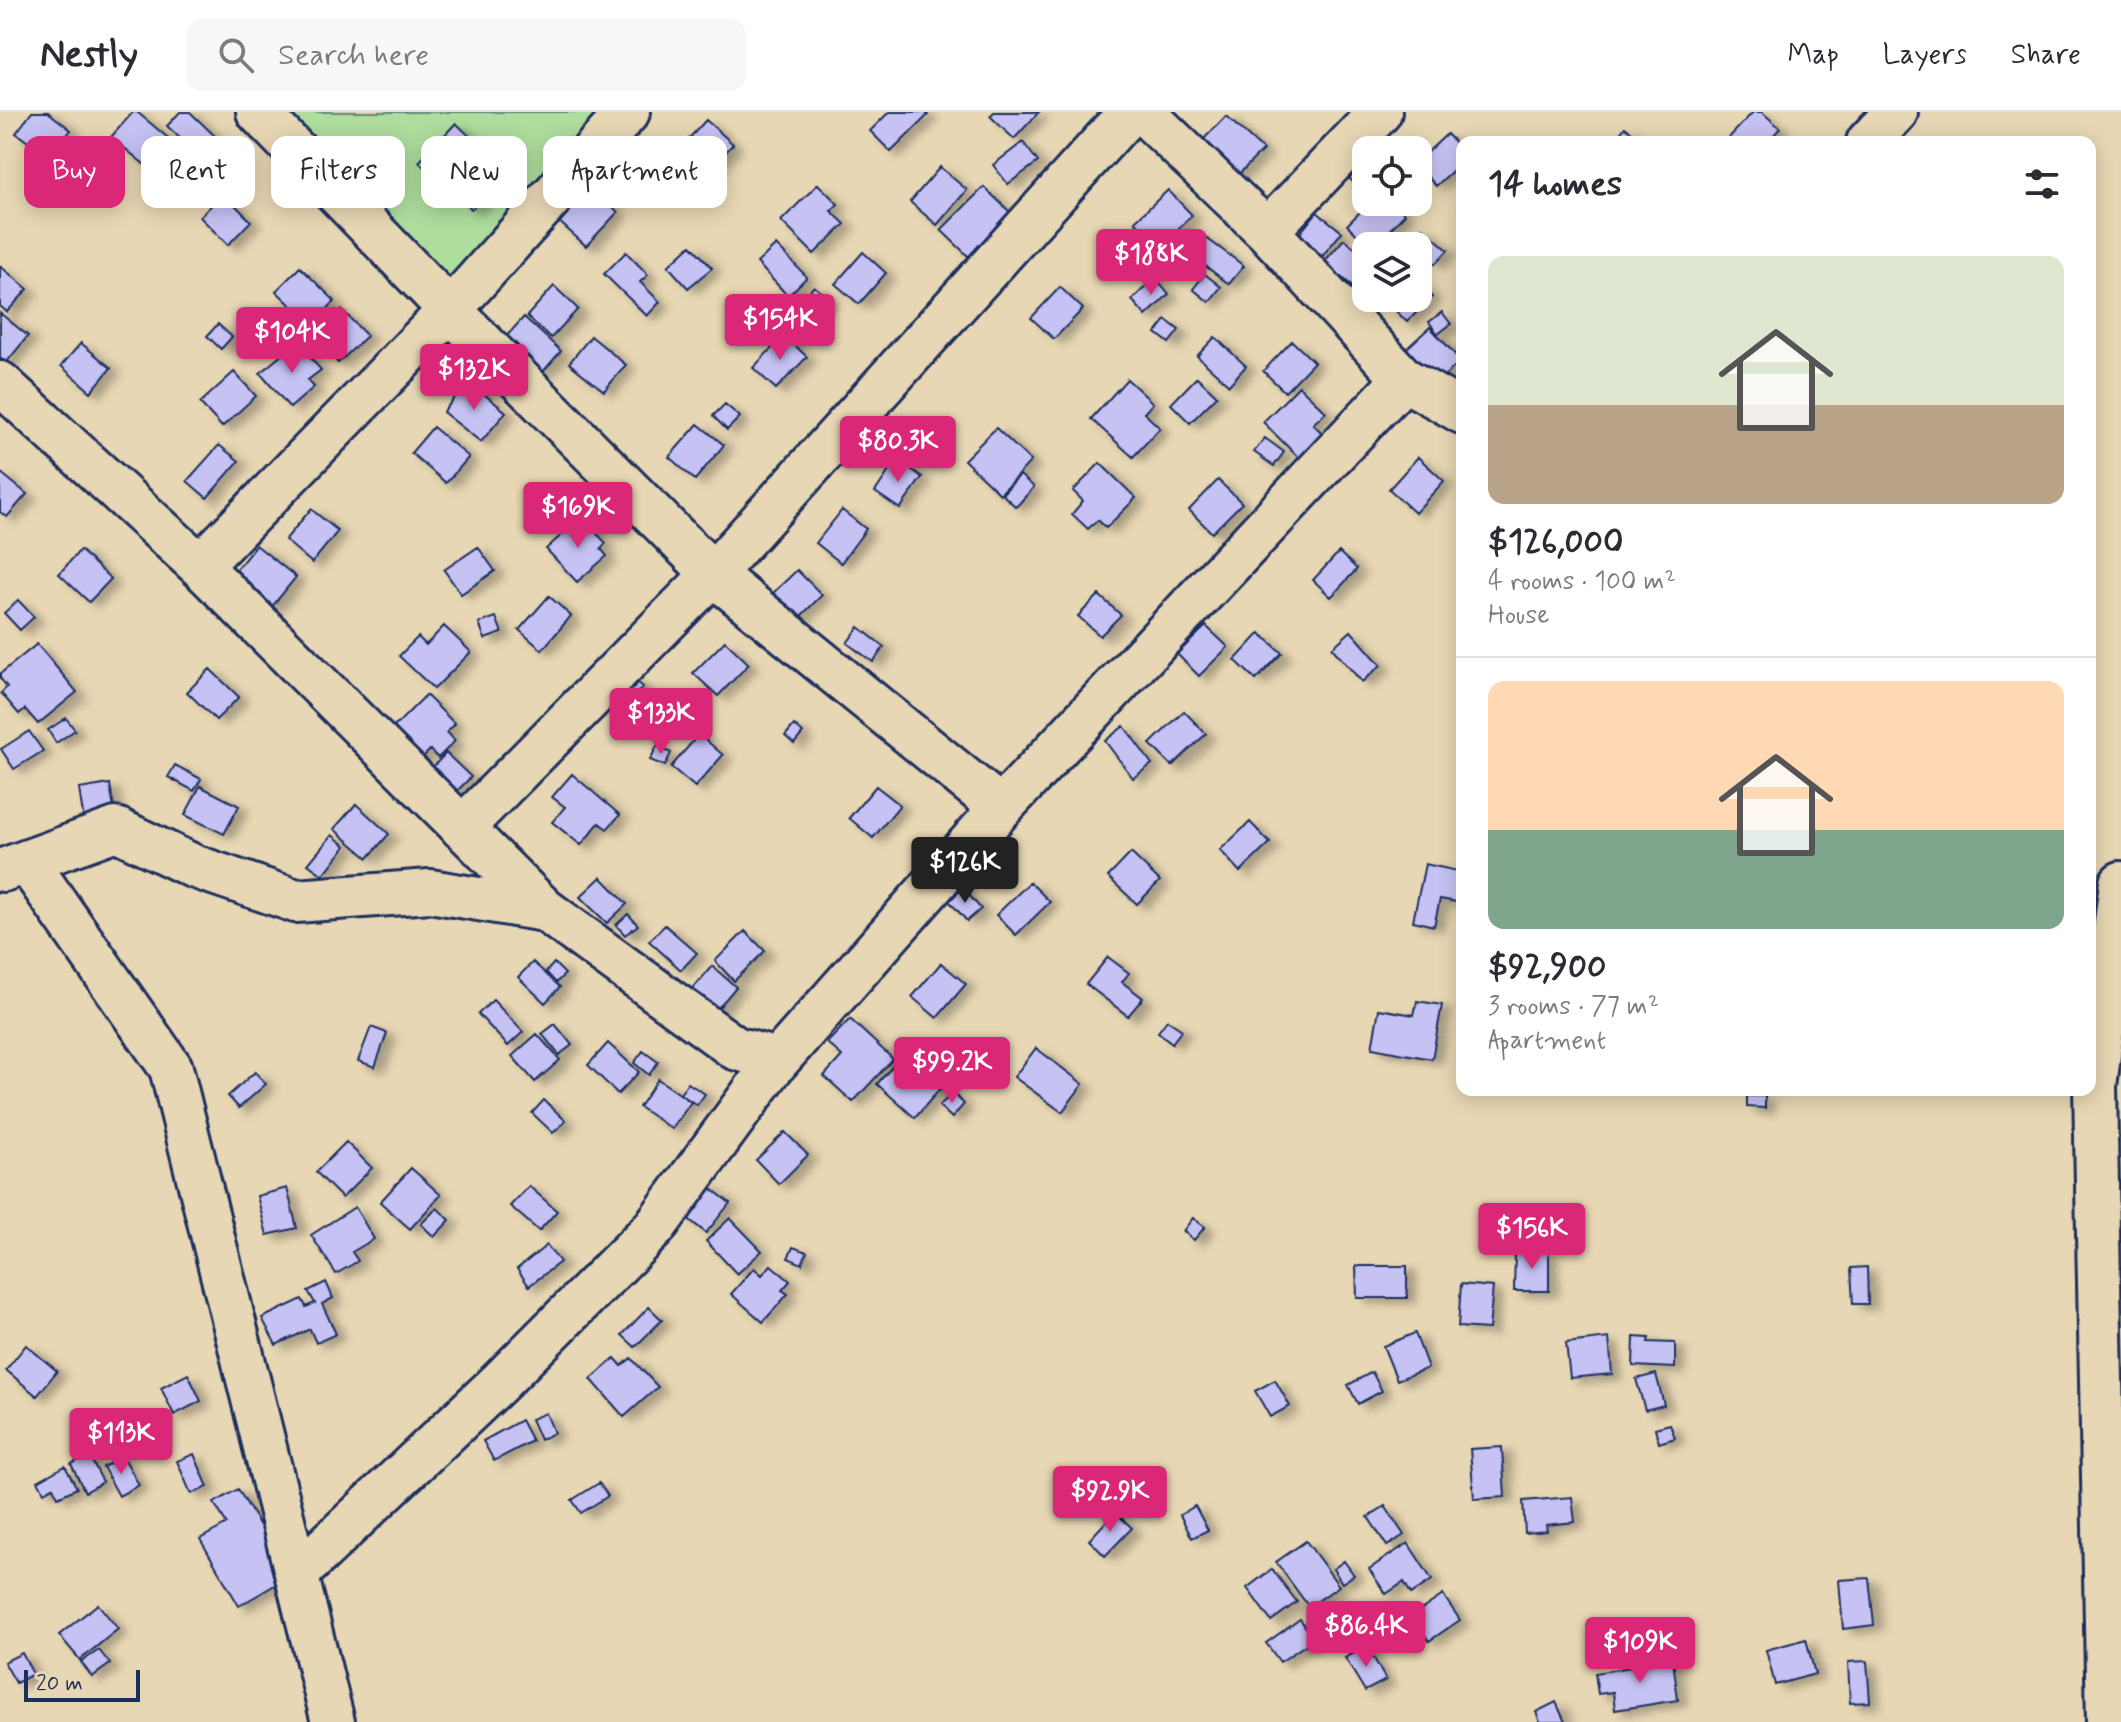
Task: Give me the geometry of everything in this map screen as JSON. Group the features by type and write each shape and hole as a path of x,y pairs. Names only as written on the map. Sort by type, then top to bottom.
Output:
{"street":[{"path":"258,112 713,574 1001,808"},
{"path":"200,566 450,310 628,112"},
{"path":"462,828 713,574 1130,112"},
{"path":"1143,112 1267,231 1404,379 1456,409"},
{"path":"1267,231 1380,112"},
{"path":"1874,136 1896,112"},
{"path":"297,1574 499,1383 654,1228 772,1067 1001,808 1404,379"},
{"path":"0,383 200,566 545,910 735,1048 766,1057 772,1067"},
{"path":"333,1722 171,1068 13,866 116,829 193,866 296,901 430,891 545,910"},
{"path":"2096,1078 2121,883"},
{"path":"2095,1096 2108,1722"}],"green space":[{"path":"258,112 628,112 606,136 543,136 543,207 450,310 351,208 405,208 405,136 281,136"}],"building":[{"path":"32,112 48,112 71,130 66,136 24,136 24,139 16,133"},
{"path":"133,112 137,112 166,136 141,136 141,162 125,148 125,136 112,136"},
{"path":"180,112 190,112 215,136 178,136 167,126"},
{"path":"889,112 925,112 928,115 891,152 870,131"},
{"path":"994,112 1039,112 1014,139 990,116"},
{"path":"1753,112 1762,112 1780,128 1773,136 1731,136"},
{"path":"1226,116 1263,150 1237,176 1201,142"},
{"path":"706,120 724,136 691,136"},
{"path":"456,123 469,136 444,136"},
{"path":"1625,127 1638,136 1618,136"},
{"path":"1447,134 1456,144 1456,168 1436,186 1432,182 1432,148"},
{"path":"1023,142 1038,162 1008,184 993,165"},
{"path":"940,167 967,190 937,225 910,202"},
{"path":"818,184 838,204 831,211 845,224 814,254 781,221"},
{"path":"984,187 1012,214 969,257 941,230"},
{"path":"1168,190 1192,215 1160,247 1135,221"},
{"path":"209,208 238,208 251,221 228,245 200,217"},
{"path":"566,208 614,208 618,212 586,246 556,219"},
{"path":"1317,212 1342,232 1314,266 1290,246"},
{"path":"1356,216 1403,216 1388,232 1354,232 1347,225"},
{"path":"1432,236 1448,250 1435,264 1432,261"},
{"path":"1205,237 1244,266 1229,284 1191,255"},
{"path":"1344,239 1352,246 1352,286 1324,262"},
{"path":"691,245 712,268 688,288 668,266"},
{"path":"776,245 807,277 788,296 757,263"},
{"path":"626,252 648,275 640,282 660,302 647,316 604,274"},
{"path":"863,252 886,273 859,304 835,284"},
{"path":"0,266 28,289 7,312 0,306"},
{"path":"300,267 335,301 312,325 276,291"},
{"path":"1205,274 1221,287 1209,302 1193,289"},
{"path":"1155,277 1169,294 1146,316 1132,300"},
{"path":"554,286 578,309 551,338 527,316"},
{"path":"814,286 829,298 820,309 805,296"},
{"path":"1060,287 1083,309 1054,339 1031,318"},
{"path":"342,310 367,336 338,363 313,337"},
{"path":"1397,312 1417,312 1407,322"},
{"path":"1442,312 1451,324 1438,334 1429,322"},
{"path":"0,313 28,336 6,363 0,358"},
{"path":"524,317 561,351 542,373 503,340"},
{"path":"1166,320 1179,330 1169,343 1156,333"},
{"path":"218,324 232,337 221,349 207,336"},
{"path":"1430,327 1456,356 1456,365 1436,383 1405,350"},
{"path":"784,335 807,357 776,389 753,368"},
{"path":"591,336 626,365 604,391 569,363"},
{"path":"1215,337 1246,366 1229,385 1197,356"},
{"path":"1292,341 1314,362 1285,392 1263,371"},
{"path":"297,342 321,370 308,380 314,387 290,408 260,373"},
{"path":"81,343 111,368 91,392 61,366"},
{"path":"234,372 256,396 222,427 200,403"},
{"path":"1197,377 1217,396 1190,423 1171,404"},
{"path":"1127,379 1153,403 1144,413 1160,428 1133,457 1091,419"},
{"path":"468,381 506,412 481,442 443,412"},
{"path":"1299,386 1326,412 1313,424 1323,434 1299,458 1263,422"},
{"path":"725,404 740,417 727,430 713,416"},
{"path":"698,424 724,445 695,480 669,457"},
{"path":"433,427 469,457 446,483 411,453"},
{"path":"996,428 1031,461 1000,494 964,460"},
{"path":"1265,438 1284,452 1274,466 1254,452"},
{"path":"219,445 239,461 207,498 187,481"},
{"path":"1418,457 1444,481 1415,513 1389,489"},
{"path":"897,459 922,477 900,509 875,492"},
{"path":"1100,463 1136,498 1106,528 1098,520 1088,529 1072,514 1083,501 1073,491"},
{"path":"0,472 27,494 7,517 0,512"},
{"path":"1020,475 1034,487 1016,507 1002,494"},
{"path":"1218,480 1242,503 1212,533 1189,510"},
{"path":"311,509 338,531 312,563 285,540"},
{"path":"842,510 866,529 841,563 816,543"},
{"path":"581,517 606,543 601,549 607,556 577,582 546,549"},
{"path":"256,545 296,577 271,608 231,576"},
{"path":"478,547 495,571 461,594 444,570"},
{"path":"80,550 111,579 89,602 59,574"},
{"path":"1339,552 1357,569 1331,597 1313,580"},
{"path":"797,570 822,595 797,620 772,594"},
{"path":"1099,595 1121,615 1100,636 1078,616"},
{"path":"549,596 571,616 542,650 519,630"},
{"path":"18,600 34,617 20,630 4,613"},
{"path":"496,617 502,633 485,639 479,623"},
{"path":"444,626 471,652 434,689 399,656 418,637 426,645"},
{"path":"1206,626 1228,647 1199,676 1177,654"},
{"path":"859,627 884,647 873,662 847,643"},
{"path":"1351,631 1381,665 1362,682 1332,648"},
{"path":"1260,633 1282,653 1256,680 1235,660"},
{"path":"725,641 749,664 718,696 693,673"},
{"path":"37,644 77,692 38,724 25,709 19,714 1,693 7,687 0,678 0,674"},
{"path":"210,669 239,697 216,720 187,692"},
{"path":"631,677 643,687 629,702 618,692"},
{"path":"663,694 685,715 673,728 650,708"},
{"path":"426,695 455,724 447,732 455,741 438,758 430,750 419,761 389,732"},
{"path":"1184,711 1206,734 1172,766 1150,744"},
{"path":"66,718 75,730 56,743 48,730"},
{"path":"794,725 803,733 794,744 785,736"},
{"path":"1124,726 1152,764 1133,778 1105,741"},
{"path":"29,731 43,751 14,769 1,749"},
{"path":"699,734 723,755 695,787 671,767"},
{"path":"657,746 671,753 665,766 650,760"},
{"path":"446,753 471,777 453,795 428,772"},
{"path":"175,765 201,779 194,791 168,777"},
{"path":"572,774 620,815 607,829 599,823 581,845 552,822 565,807 552,797"},
{"path":"110,784 116,822 85,827 79,789"},
{"path":"200,786 239,806 224,834 185,815"},
{"path":"876,786 900,805 873,838 849,818"},
{"path":"356,804 389,834 368,858 334,829"},
{"path":"1250,822 1270,843 1240,872 1220,850"},
{"path":"332,835 346,846 323,875 308,864"},
{"path":"1131,853 1160,881 1137,904 1108,877"},
{"path":"1425,864 1456,871 1456,902 1440,899 1434,926 1413,921"},
{"path":"601,877 627,904 607,923 580,897"},
{"path":"1030,882 1050,902 1016,935 996,915"},
{"path":"963,888 981,909 967,921 949,901"},
{"path":"628,914 638,925 625,935 616,925"},
{"path":"665,925 697,953 681,970 649,941"},
{"path":"745,931 765,951 734,981 715,961"},
{"path":"1108,957 1129,973 1122,982 1143,998 1128,1016 1086,984"},
{"path":"533,962 560,987 545,1003 518,977"},
{"path":"554,963 565,974 556,983 546,972"},
{"path":"941,963 966,984 937,1018 912,997"},
{"path":"712,966 736,987 708,1020 684,999"},
{"path":"493,1000 523,1032 508,1046 478,1014"},
{"path":"1417,1001 1442,1005 1432,1059 1372,1048 1379,1009 1414,1015"},
{"path":"850,1019 893,1059 853,1102 824,1076 842,1056 827,1043"},
{"path":"1167,1020 1182,1030 1172,1043 1158,1032"},
{"path":"555,1024 572,1045 559,1055 542,1034"},
{"path":"371,1027 387,1033 375,1067 358,1061"},
{"path":"537,1034 560,1060 535,1082 512,1056"},
{"path":"608,1043 639,1072 618,1094 588,1065"},
{"path":"1036,1048 1083,1084 1062,1112 1014,1077"},
{"path":"643,1051 658,1062 649,1075 634,1063"},
{"path":"905,1052 943,1085 915,1118 877,1084"},
{"path":"255,1072 266,1084 239,1108 228,1096"},
{"path":"658,1079 691,1102 672,1129 639,1107"},
{"path":"688,1083 705,1094 697,1105 680,1094"},
{"path":"953,1093 964,1104 952,1118 939,1106"},
{"path":"1747,1096 1765,1096 1765,1108 1747,1107"},
{"path":"544,1100 566,1121 553,1133 532,1113"},
{"path":"785,1132 808,1155 779,1184 756,1160"},
{"path":"346,1142 372,1168 342,1198 316,1172"},
{"path":"411,1168 441,1195 410,1229 380,1202"},
{"path":"704,1183 730,1203 706,1233 681,1213"},
{"path":"529,1186 557,1211 539,1231 510,1206"},
{"path":"287,1188 297,1228 267,1235 257,1196"},
{"path":"355,1207 374,1239 352,1252 358,1261 336,1274 311,1235"},
{"path":"437,1208 450,1220 434,1237 421,1224"},
{"path":"730,1218 762,1251 737,1274 706,1241"},
{"path":"1193,1218 1205,1227 1194,1240 1183,1231"},
{"path":"547,1245 560,1262 529,1286 517,1269"},
{"path":"793,1247 807,1252 802,1264 788,1258"},
{"path":"1515,1251 1549,1251 1549,1291 1514,1291"},
{"path":"771,1265 790,1281 782,1290 788,1294 763,1322 731,1294 754,1268 762,1275"},
{"path":"1356,1266 1407,1266 1407,1298 1357,1298"},
{"path":"1867,1267 1868,1304 1853,1304 1851,1268"},
{"path":"326,1282 333,1298 322,1304 336,1334 316,1343 310,1329 276,1345 262,1318 302,1299 306,1307 315,1303 308,1291"},
{"path":"1461,1284 1493,1287 1489,1329 1458,1327"},
{"path":"649,1307 662,1320 635,1347 622,1335"},
{"path":"1415,1333 1428,1368 1397,1380 1383,1346"},
{"path":"1634,1337 1649,1338 1648,1342 1675,1343 1675,1368 1633,1366"},
{"path":"1609,1338 1612,1374 1570,1378 1566,1343"},
{"path":"26,1345 57,1371 37,1396 6,1370"},
{"path":"615,1358 622,1366 631,1358 658,1387 624,1417 591,1379"},
{"path":"1372,1372 1382,1391 1358,1404 1348,1385"},
{"path":"188,1374 201,1401 174,1415 161,1388"},
{"path":"1656,1374 1664,1405 1645,1410 1636,1379"},
{"path":"1275,1380 1290,1406 1270,1417 1255,1391"},
{"path":"546,1413 554,1433 540,1440 531,1419"},
{"path":"521,1420 532,1441 494,1461 483,1441"},
{"path":"1670,1424 1675,1438 1659,1443 1655,1428"},
{"path":"1502,1447 1505,1497 1474,1499 1470,1449"},
{"path":"194,1454 208,1487 191,1494 177,1461"},
{"path":"89,1455 103,1482 85,1492 71,1464"},
{"path":"123,1456 139,1485 119,1496 103,1467"},
{"path":"65,1466 77,1488 58,1497 53,1487 44,1492 38,1481"},
{"path":"599,1483 608,1496 581,1513 572,1500"},
{"path":"238,1489 262,1529 270,1524 290,1576 239,1606 200,1539 227,1524 214,1503"},
{"path":"1572,1497 1575,1522 1546,1525 1547,1531 1525,1533 1523,1501"},
{"path":"1195,1506 1208,1530 1192,1538 1180,1515"},
{"path":"1385,1506 1404,1535 1387,1546 1368,1517"},
{"path":"1115,1512 1132,1528 1105,1556 1089,1540"},
{"path":"1306,1541 1339,1586 1309,1607 1276,1562"},
{"path":"1408,1543 1432,1580 1411,1594 1404,1582 1386,1594 1369,1569"},
{"path":"1344,1561 1354,1575 1342,1583 1333,1569"},
{"path":"1272,1569 1297,1602 1271,1621 1247,1588"},
{"path":"1869,1578 1874,1625 1843,1629 1839,1580"},
{"path":"1443,1595 1460,1620 1429,1641 1412,1616"},
{"path":"98,1604 118,1629 80,1660 59,1635"},
{"path":"1340,1605 1362,1639 1346,1649 1324,1615"},
{"path":"1300,1619 1314,1639 1280,1662 1266,1643"},
{"path":"1806,1639 1815,1674 1775,1685 1766,1650"},
{"path":"1367,1646 1386,1680 1365,1691 1345,1658"},
{"path":"99,1650 110,1664 92,1677 81,1662"},
{"path":"22,1653 33,1674 16,1683 4,1662"},
{"path":"1673,1660 1678,1700 1615,1710 1613,1692 1598,1694 1595,1673"},
{"path":"1867,1661 1870,1702 1850,1703 1848,1662"},
{"path":"1556,1702 1565,1722 1540,1722 1536,1712"}]}
